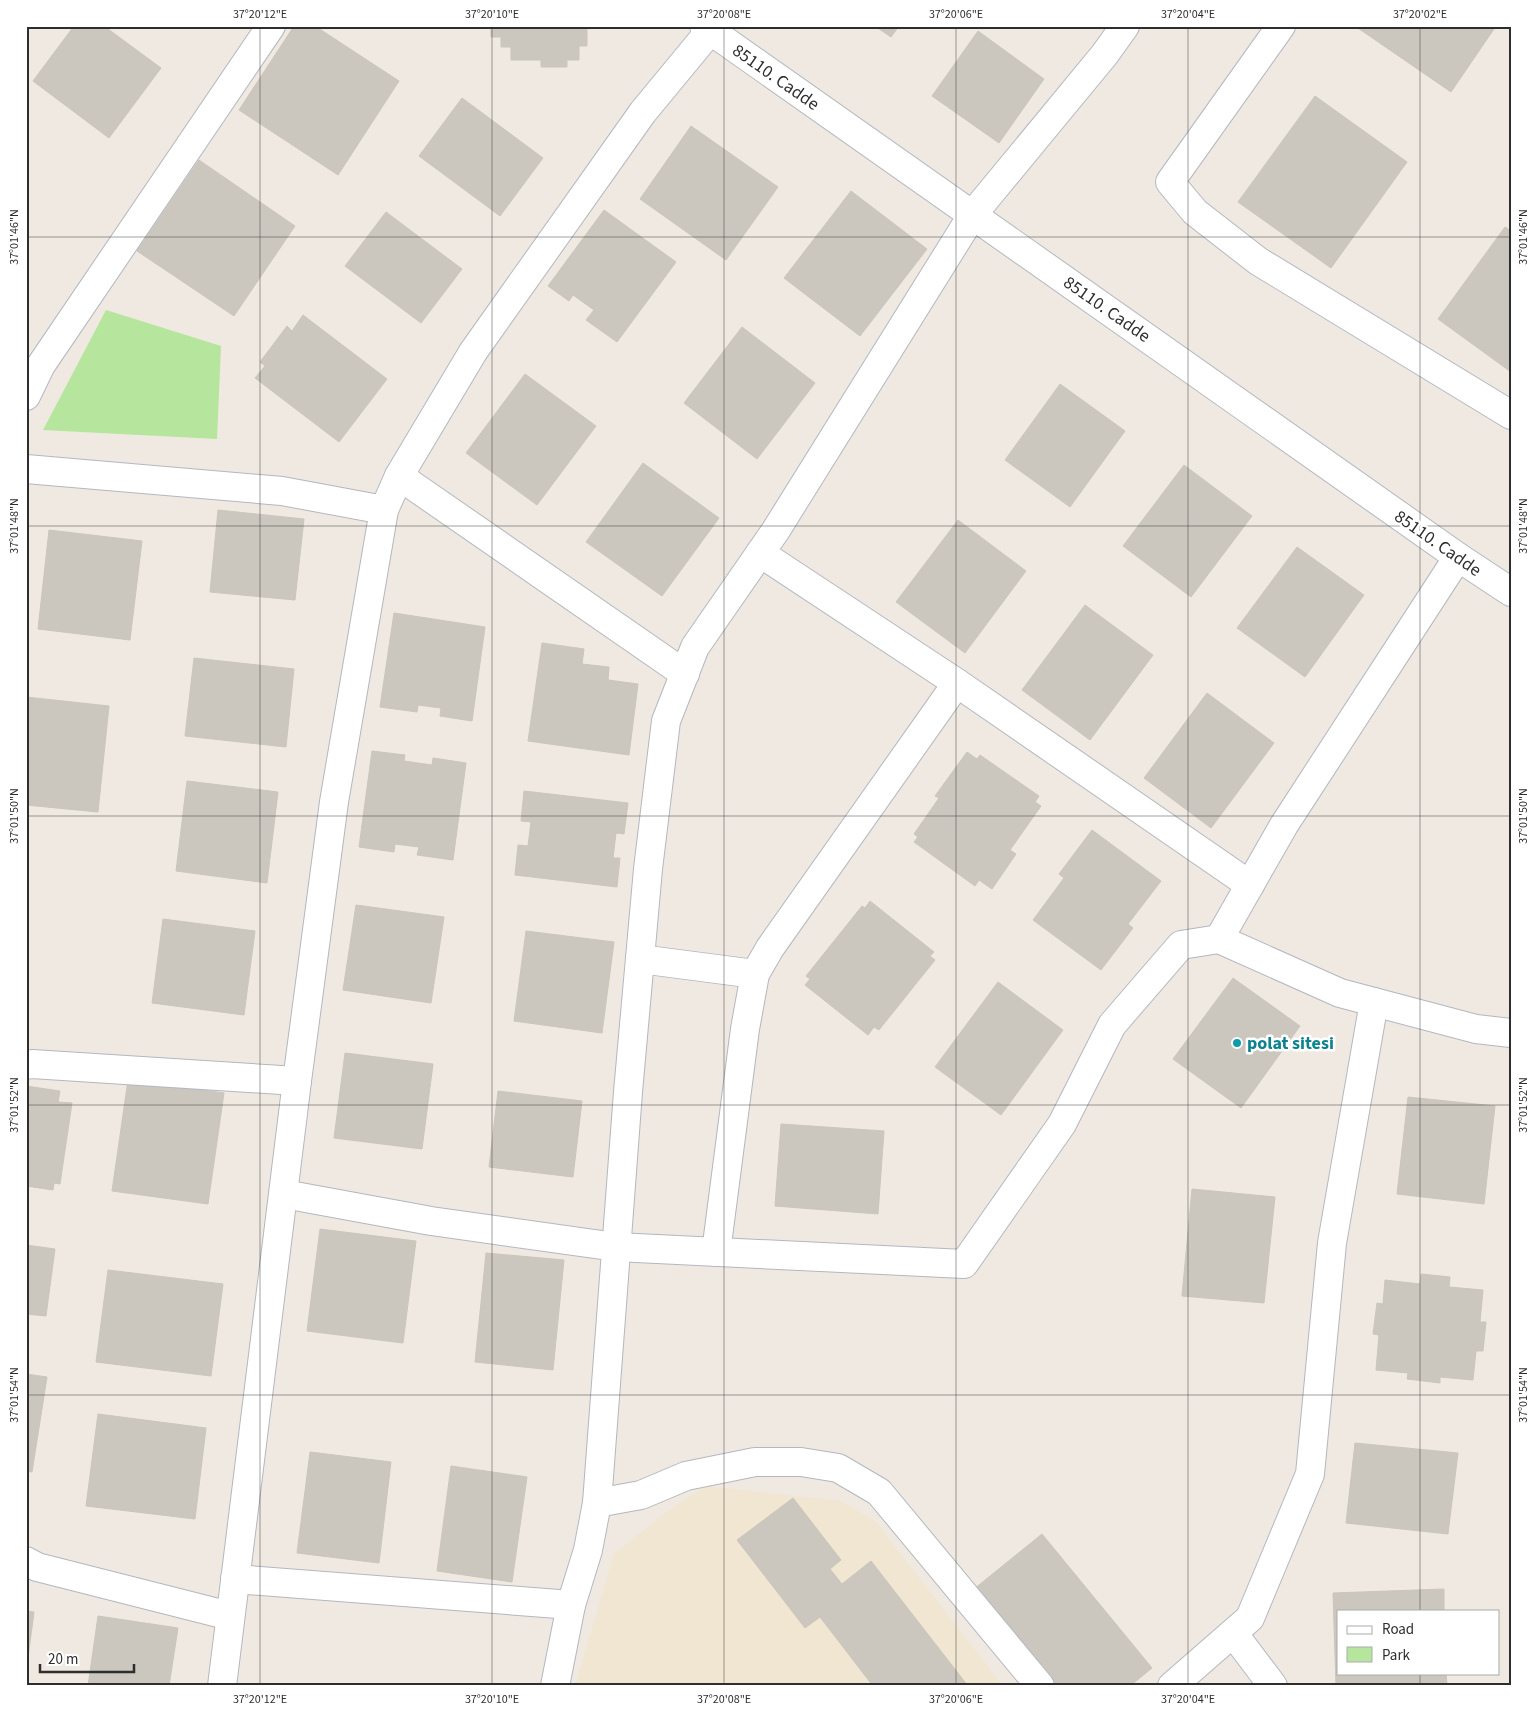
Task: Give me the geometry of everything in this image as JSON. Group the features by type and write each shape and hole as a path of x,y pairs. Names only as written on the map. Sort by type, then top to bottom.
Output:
{"street":[{"path":"26,396 41,365 271,26"},
{"path":"555,1686 571,1605 588,1550 596,1504 648,869 666,721 695,647 760,553 972,214 1105,54 1125,26"},
{"path":"1280,26 1170,182 1195,212 1258,261 1511,415"},
{"path":"222,1686 297,1081 334,802 384,510 399,476 473,352 642,112 710,28"},
{"name":"85110. Cadde","path":"710,28 1458,557 1511,592"},
{"path":"26,469 282,490 384,510"},
{"path":"399,476 685,674"},
{"path":"760,553 957,683 1250,885"},
{"path":"1219,939 1284,825 1458,557"},
{"path":"716,1252 745,1029 755,974 770,948 957,683"},
{"path":"284,1194 431,1220 616,1247 964,1264 1062,1124 1112,1025 1181,945 1219,939 1340,993 1476,1029 1511,1033"},
{"path":"640,959 755,974"},
{"path":"1172,1686 1250,1618 1310,1474 1332,1243 1374,1002"},
{"path":"26,1065 297,1081"},
{"path":"596,1504 641,1495 686,1476 755,1462 801,1462 838,1468 879,1492 1040,1686"},
{"path":"26,1561 37,1566 230,1616"},
{"path":"235,1579 571,1605"},
{"path":"1233,1633 1273,1686"}],"shaded area":[{"path":"706,1486 841,1501 876,1522 1003,1686 575,1686 614,1554 665,1513"}],"green space":[{"path":"106,310 221,346 217,439 43,430"}],"building":[{"path":"74,26 104,26 161,68 109,138 33,81"},
{"path":"294,26 315,26 399,81 338,175 239,110"},
{"path":"491,26 587,26 587,46 579,46 579,60 567,60 567,67 541,67 541,60 511,60 511,47 501,47 501,37 491,37"},
{"path":"875,26 899,26 891,37"},
{"path":"1355,26 1496,26 1451,92"},
{"path":"978,31 1044,79 999,143 932,96"},
{"path":"1315,96 1407,162 1331,268 1238,202"},
{"path":"462,98 543,158 500,216 419,156"},
{"path":"691,126 778,187 726,260 640,199"},
{"path":"199,160 295,226 234,316 137,251"},
{"path":"851,191 927,249 860,336 784,278"},
{"path":"604,210 676,262 617,342 586,320 594,310 573,295 569,301 548,286"},
{"path":"386,212 462,269 421,323 345,266"},
{"path":"1505,227 1511,231 1511,372 1438,319"},
{"path":"303,315 387,379 339,442 255,378 265,366 260,362 287,326 292,331"},
{"path":"742,327 815,383 757,459 684,403"},
{"path":"525,374 596,426 537,505 466,453"},
{"path":"1060,384 1125,431 1070,507 1005,460"},
{"path":"643,463 719,518 662,596 586,542"},
{"path":"1184,465 1252,516 1191,597 1123,546"},
{"path":"218,510 304,519 295,600 210,592"},
{"path":"958,520 1026,571 965,653 896,602"},
{"path":"49,530 142,541 130,640 38,629"},
{"path":"1297,547 1364,595 1305,677 1237,628"},
{"path":"1085,605 1153,655 1090,740 1022,690"},
{"path":"394,613 485,627 472,721 440,716 441,708 418,705 417,712 380,707"},
{"path":"542,643 584,649 582,664 609,667 608,680 638,684 629,755 528,741"},
{"path":"194,658 294,669 286,747 185,736"},
{"path":"1207,693 1274,743 1211,828 1144,778"},
{"path":"26,697 109,706 98,812 26,805"},
{"path":"372,751 405,755 404,761 432,765 433,758 466,763 453,860 417,855 419,847 395,844 394,852 359,847"},
{"path":"967,752 977,759 980,755 1039,796 1035,802 1041,806 1010,850 1016,854 992,889 979,880 975,886 914,842 918,837 914,834 939,798 935,796"},
{"path":"187,781 278,792 267,883 176,871"},
{"path":"524,791 628,803 624,834 616,833 613,858 620,858 617,887 515,875 518,845 528,846 531,822 521,821"},
{"path":"1092,830 1161,881 1128,924 1133,928 1101,970 1033,920 1064,878 1059,874"},
{"path":"870,901 934,952 930,956 935,960 879,1030 874,1027 868,1035 805,985 810,979 806,976 862,906 865,908"},
{"path":"356,905 444,917 431,1003 343,990"},
{"path":"163,919 255,931 244,1015 152,1003"},
{"path":"526,931 614,942 602,1033 514,1021"},
{"name":"polat sitesi","path":"1233,978 1300,1026 1241,1108 1173,1059"},
{"path":"998,982 1063,1030 1001,1115 935,1067"},
{"path":"345,1053 433,1064 422,1149 334,1138"},
{"path":"128,1080 224,1093 208,1204 112,1191"},
{"path":"26,1086 60,1091 58,1102 72,1103 60,1184 54,1183 53,1190 26,1186"},
{"path":"498,1091 582,1101 573,1177 489,1167"},
{"path":"1408,1097 1495,1106 1484,1204 1397,1194"},
{"path":"781,1124 884,1131 878,1214 775,1206"},
{"path":"1192,1189 1275,1197 1264,1303 1182,1296"},
{"path":"320,1229 416,1241 403,1343 307,1331"},
{"path":"26,1245 55,1249 46,1316 26,1314"},
{"path":"486,1253 564,1260 553,1370 475,1362"},
{"path":"108,1270 223,1284 211,1376 96,1362"},
{"path":"1421,1274 1450,1277 1449,1287 1483,1290 1480,1322 1486,1322 1483,1351 1476,1351 1473,1380 1440,1377 1440,1383 1407,1379 1408,1373 1376,1370 1379,1335 1373,1334 1377,1303 1383,1304 1385,1280 1420,1284"},
{"path":"26,1374 47,1377 32,1472 26,1471"},
{"path":"98,1414 206,1428 195,1519 86,1506"},
{"path":"1355,1443 1458,1453 1448,1534 1346,1523"},
{"path":"310,1452 391,1462 379,1563 297,1553"},
{"path":"451,1466 527,1477 512,1582 437,1571"},
{"path":"793,1498 841,1560 830,1569 842,1584 871,1561 968,1686 873,1686 820,1617 805,1628 737,1540"},
{"path":"1042,1534 1152,1668 1130,1686 1053,1686 974,1589"},
{"path":"1444,1589 1444,1610 1337,1610 1337,1674 1446,1674 1447,1685 1336,1686 1333,1593"},
{"path":"26,1611 34,1612 26,1673"},
{"path":"98,1616 178,1628 169,1686 88,1686"}],"place":[{"name":"polat sitesi","path":"1237,1043"}]}
